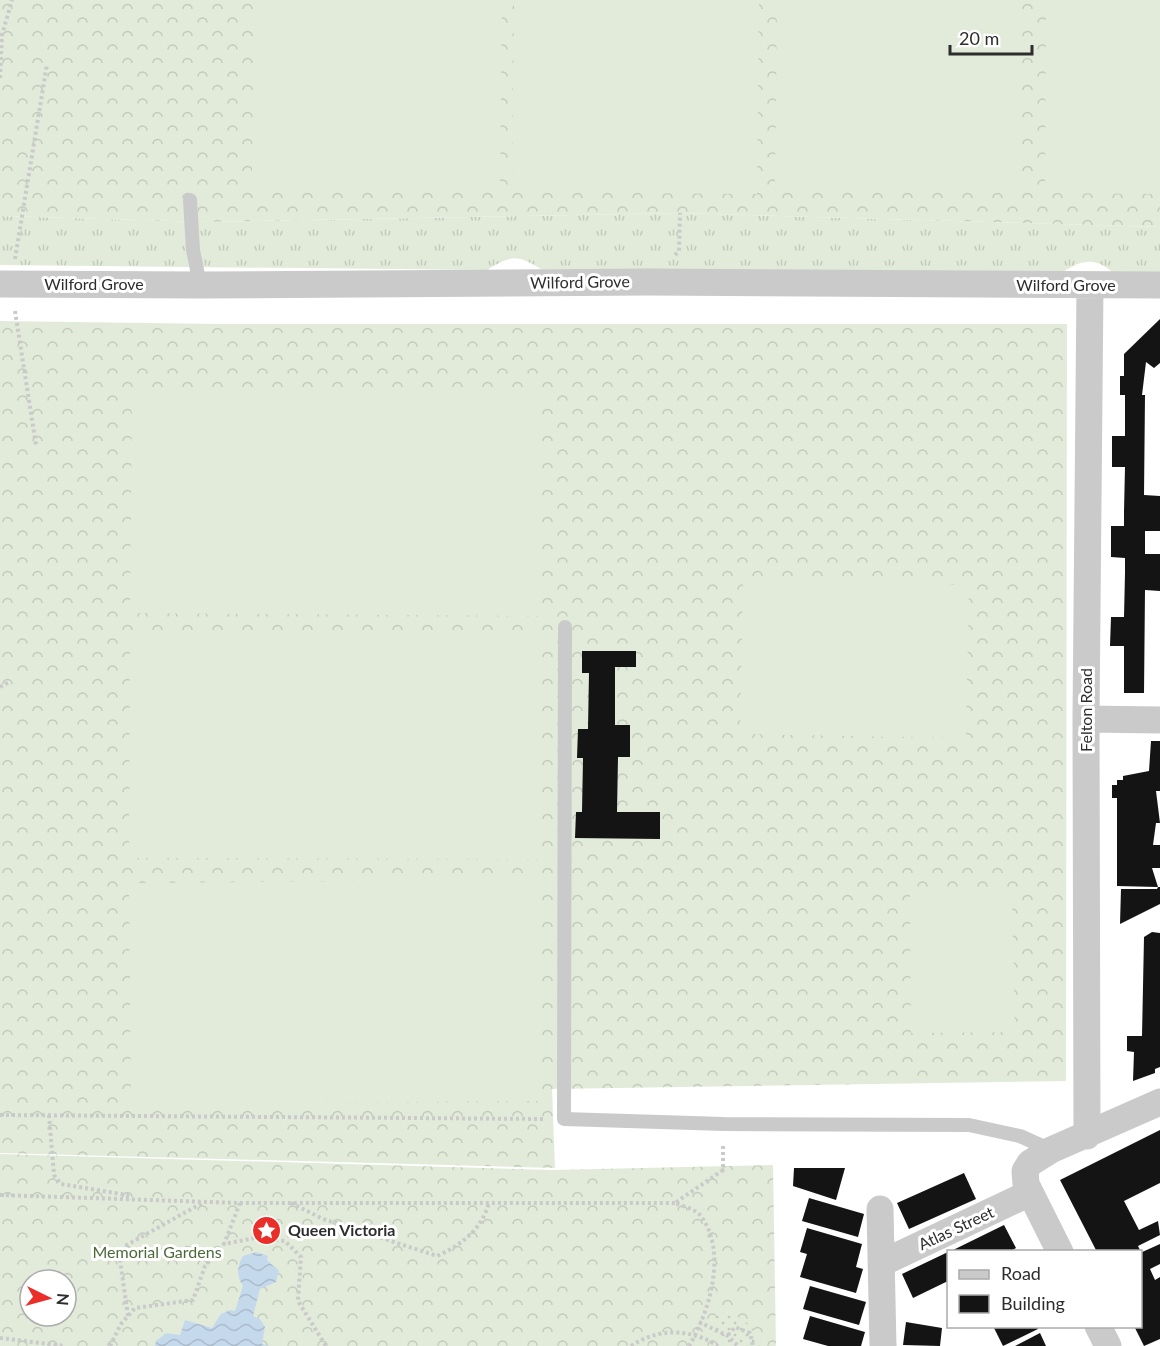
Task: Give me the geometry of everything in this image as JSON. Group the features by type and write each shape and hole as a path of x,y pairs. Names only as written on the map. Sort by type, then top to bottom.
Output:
{"street":[{"name":"Wilford Grove","path":"7,284 650,282 1160,285"},
{"name":"Felton Road","path":"1087,1136 1086,719 1090,285"},
{"path":"1086,719 1160,720"},
{"path":"1059,1250 1030,1192 1025,1171 1030,1163 1051,1150 1160,1102"},
{"name":"Atlas Street","path":"882,1263 1030,1192"},
{"path":"880,1209 883,1346"},
{"path":"1099,1328 1108,1346"}],"lane":[{"path":"190,200 193,250 200,285"},
{"path":"565,627 564,1119 724,1124 969,1125 1020,1136 1051,1150"}],"path":[{"path":"0,78 2,35 12,0"},
{"path":"36,445 15,315 7,284 47,64"},
{"path":"679,251 680,213"},
{"path":"0,687 9,682"},
{"path":"0,1115 564,1119"},
{"path":"49,1115 54,1175 61,1184 127,1195 131,1199"},
{"path":"675,1203 723,1170 724,1124"},
{"path":"0,1195 240,1203 675,1203 699,1213 714,1242 715,1276 689,1346"},
{"path":"128,1316 120,1260 125,1246 204,1202"},
{"path":"291,1203 323,1219 436,1256 458,1246 476,1230 486,1216 489,1202"},
{"path":"110,1346 135,1308 193,1300 205,1266 224,1244 240,1203"},
{"path":"224,1244 255,1238 285,1241 301,1257 298,1300 326,1346"},
{"path":"699,1322 728,1336 738,1346"},
{"path":"728,1336 735,1327 744,1328 750,1333 753,1346"},
{"path":"631,1346 644,1337 669,1331 695,1335 718,1346"},
{"path":"0,1338 65,1346"}],"green space":[{"path":"0,0 1160,0 1160,227 680,213 207,222 0,216"},
{"path":"254,0 502,0 500,191 252,189"},
{"path":"514,0 759,0 757,194 512,192"},
{"path":"777,0 1022,0 1021,193 775,191"},
{"path":"1046,0 1160,0 1160,194 1045,193"},
{"path":"680,213 1160,227 1160,274 1114,274 1108,268 1095,262 1083,262 1063,272 541,269 514,258 487,270 0,265 0,216 207,222"},
{"path":"0,321 221,324 1067,324 1066,1081 552,1089 555,1168 0,1153"},
{"path":"132,388 542,391 540,616 130,613"},
{"path":"743,580 969,585 966,738 740,734"},
{"path":"130,636 541,637 540,859 129,858"},
{"path":"540,880 542,1101 131,1104 129,883"},
{"path":"1012,889 1015,1032 911,1033 910,890"},
{"name":"Memorial Gardens","path":"0,1154 553,1170 773,1165 776,1346 0,1346"},
{"path":"717,1311 733,1315 746,1322 755,1332 762,1346 732,1346 711,1333"}],"water":[{"path":"256,1252 268,1256 267,1260 279,1271 276,1282 260,1289 253,1316 260,1319 265,1327 262,1344 270,1346 155,1346 156,1341 166,1333 180,1335 185,1320 212,1328 221,1314 230,1310 235,1311 243,1286 238,1275 239,1264 243,1256"}],"building":[{"path":"1160,319 1160,363 1154,368 1146,362 1142,395 1145,395 1144,495 1160,496 1160,531 1145,531 1145,554 1160,554 1160,591 1145,590 1144,693 1124,693 1124,646 1110,646 1111,617 1124,617 1125,573 1125,558 1111,557 1111,526 1124,526 1125,467 1112,467 1112,436 1125,436 1125,395 1120,395 1120,376 1124,376 1124,354"},
{"path":"582,651 636,651 636,667 615,667 615,725 630,725 630,757 618,757 617,812 660,812 660,839 575,838 576,812 582,812 583,758 577,758 578,729 588,729 589,673 582,673"},
{"path":"1151,741 1160,741 1160,791 1156,791 1160,823 1156,823 1153,845 1160,845 1160,868 1152,868 1158,887 1117,886 1117,798 1112,798 1112,785 1117,785 1117,780 1123,780 1123,776 1149,771"},
{"path":"1160,887 1160,904 1120,924 1121,889 1157,889"},
{"path":"1152,932 1160,933 1160,1067 1155,1069 1155,1073 1133,1081 1134,1052 1127,1051 1127,1036 1142,1036 1144,937"},
{"path":"1160,1130 1160,1183 1124,1201 1139,1230 1158,1221 1160,1235 1138,1246 1140,1250 1096,1250 1060,1180"},
{"path":"794,1168 845,1168 836,1200 793,1186"},
{"path":"964,1173 976,1199 909,1229 897,1203"},
{"path":"809,1198 864,1214 858,1237 802,1221"},
{"path":"1004,1225 1016,1248 1012,1250 953,1250"},
{"path":"807,1228 862,1244 856,1267 863,1269 856,1293 800,1277 807,1254 800,1252"},
{"path":"1160,1244 1160,1264 1150,1269 1155,1280 1160,1277 1160,1339 1144,1346 1135,1328 1142,1328 1142,1252"},
{"path":"947,1252 947,1281 913,1298 902,1274"},
{"path":"810,1286 866,1302 859,1325 803,1309"},
{"path":"810,1316 865,1332 861,1346 828,1346 803,1339"},
{"path":"906,1322 942,1328 940,1346 903,1345"},
{"path":"994,1328 1038,1328 1038,1329 1003,1346"},
{"path":"1040,1333 1046,1346 1015,1346"}],"place":[{"name":"Queen Victoria","path":"267,1230"}]}
